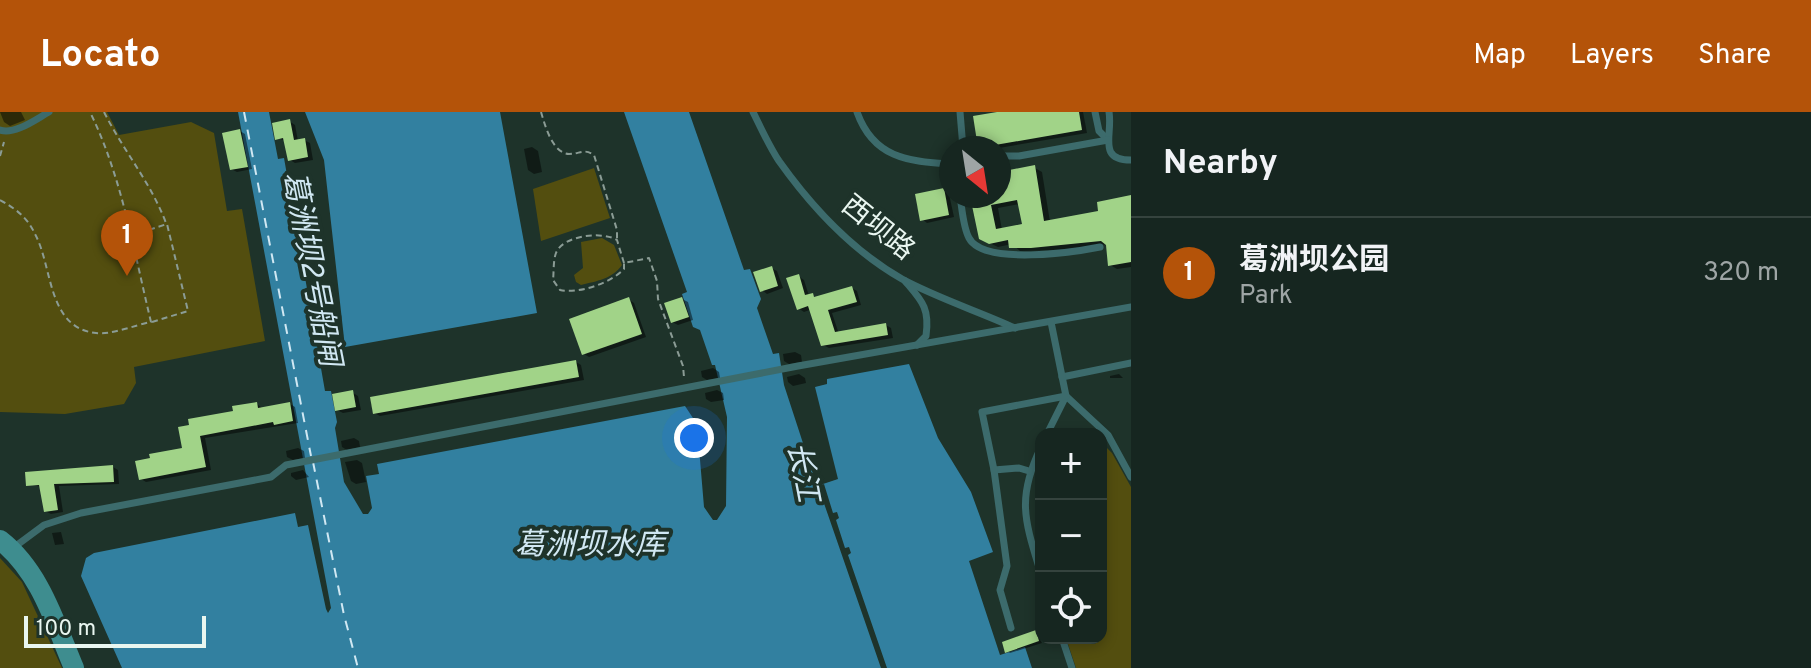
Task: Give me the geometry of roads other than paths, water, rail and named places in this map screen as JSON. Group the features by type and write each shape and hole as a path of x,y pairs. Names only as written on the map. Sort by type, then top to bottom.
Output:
{"street":[{"path":"6,544 27,566 74,668"}],"lane":[{"path":"4,131 49,112"},
{"name":"西坝路","path":"753,112 778,159 811,201 873,260 903,279 1017,329"},
{"path":"857,112 865,133 875,144 890,152 939,163"},
{"path":"960,112 962,136"},
{"path":"1095,112 1099,131 1108,140"},
{"path":"1109,112 1112,128 1108,140 1110,153 1117,158 1131,160"},
{"path":"1011,156 1108,140"},
{"path":"963,208 969,239 977,247 1008,254 1051,255 1100,247"},
{"path":"903,279 925,304 928,323 926,336 915,346"},
{"path":"6,544 44,525 81,513 271,477 283,466 718,381 1131,307"},
{"path":"1051,322 1066,396 1108,435 1131,477"},
{"path":"1062,377 1131,363"},
{"path":"1050,428 1066,396"},
{"path":"1011,628 1000,590 1007,566 994,470 982,412 1066,396"},
{"path":"1035,459 1029,471 1024,507 1040,572"},
{"path":"994,470 1019,468 1029,471"},
{"path":"1064,644 1072,668"}],"water":[{"name":"葛洲坝水库","path":"238,112 269,112 278,159 284,158 325,391 331,391 337,422 335,428 344,482 363,514 368,514 372,508 366,476 379,474 377,464 685,406 697,424 704,507 713,520 717,520 726,506 727,417 715,365 712,365 700,330 693,327 682,294 687,292 624,112 689,112 744,270 750,269 761,299 757,308 773,354 779,353 784,385 817,486 838,479 815,387 827,384 827,379 909,364 938,438 971,492 993,552 969,561 1000,655 1025,647 1032,668 122,668 81,576 86,558 94,553 295,513 298,527 308,525 328,613 331,608"},
{"path":"305,112 500,112 537,313 345,347 324,160"}],"place":[{"name":"葛洲坝公园","path":"127,276"}],"water label":[{"name":"葛洲坝2号船闸","path":"310,269"},
{"name":"长江","path":"801,472"}]}
